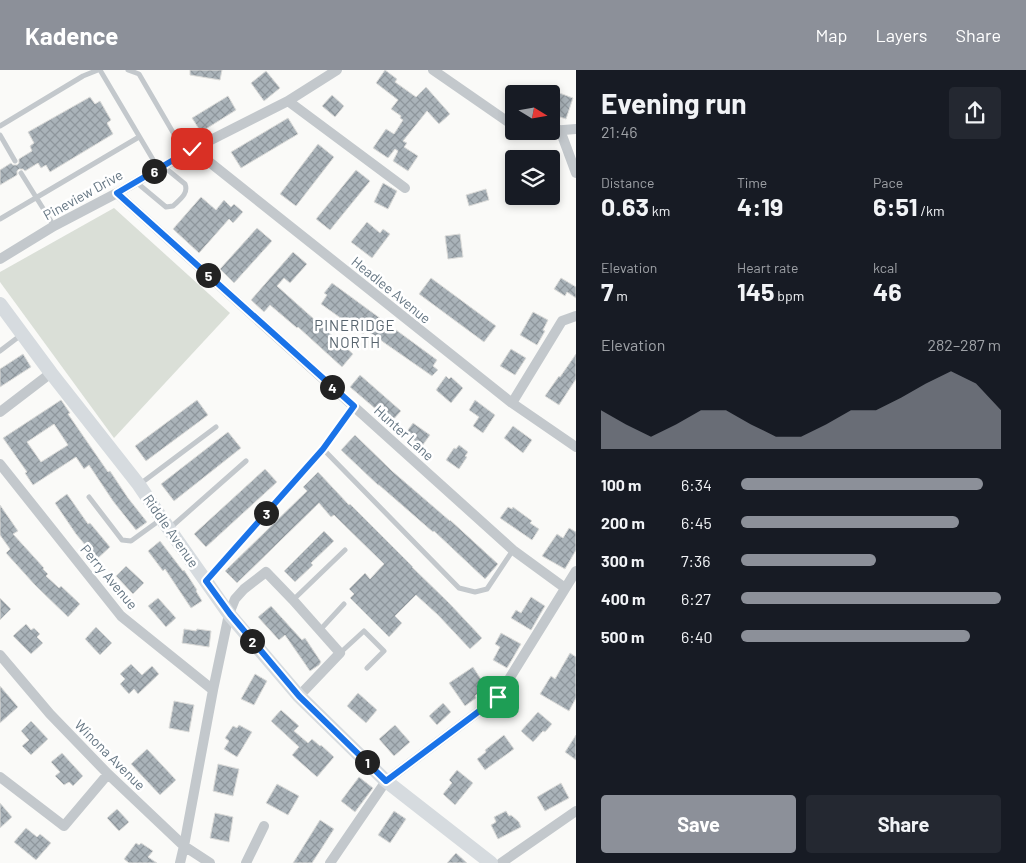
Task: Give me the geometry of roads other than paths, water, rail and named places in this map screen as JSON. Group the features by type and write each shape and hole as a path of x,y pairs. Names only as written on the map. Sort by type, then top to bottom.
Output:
{"street":[{"name":"Pineview Drive","path":"0,259 54,226 117,193 189,151 288,101 337,70"},
{"path":"433,70 505,120"},
{"path":"288,101 405,188"},
{"path":"560,131 576,129"},
{"path":"560,139 576,173"},
{"name":"Headlee Avenue","path":"189,151 512,403 576,447"},
{"name":"Hunter Lane","path":"117,193 513,550 565,588"},
{"name":"Riddle Avenue","path":"0,304 139,484 230,614 299,696 386,781 492,863"},
{"path":"512,403 562,321 576,316"},
{"path":"0,412 51,372"},
{"name":"Perry Avenue","path":"0,464 121,616 213,690"},
{"path":"330,863 386,781 498,697 576,571"},
{"path":"180,863 213,690 230,614 235,599 244,589 266,572 340,653 299,696"},
{"name":"Winona Avenue","path":"0,655 50,714 108,774 184,846 210,863"},
{"path":"0,778 64,826 108,774"},
{"path":"501,863 576,810"},
{"path":"246,863 264,826"}],"lane":[{"path":"0,126 82,76 99,70 139,137 160,167 185,184 186,192 173,206 166,207 136,182"},
{"path":"128,70 139,74 189,151"},
{"path":"0,135 15,161"},
{"path":"0,219 139,137"},
{"path":"21,173 54,226"},
{"path":"0,351 22,334"},
{"path":"206,581 323,449 354,406"},
{"path":"139,484 216,427"},
{"path":"323,449 459,588 475,592 487,589 513,550"},
{"path":"90,496 122,540 131,541 166,524 246,461"},
{"path":"293,600 346,550"},
{"path":"319,630 344,604"},
{"path":"340,653 364,631 384,651 368,668"}],"district":[{"name":"PINERIDGE NORTH","path":"355,334"}]}
